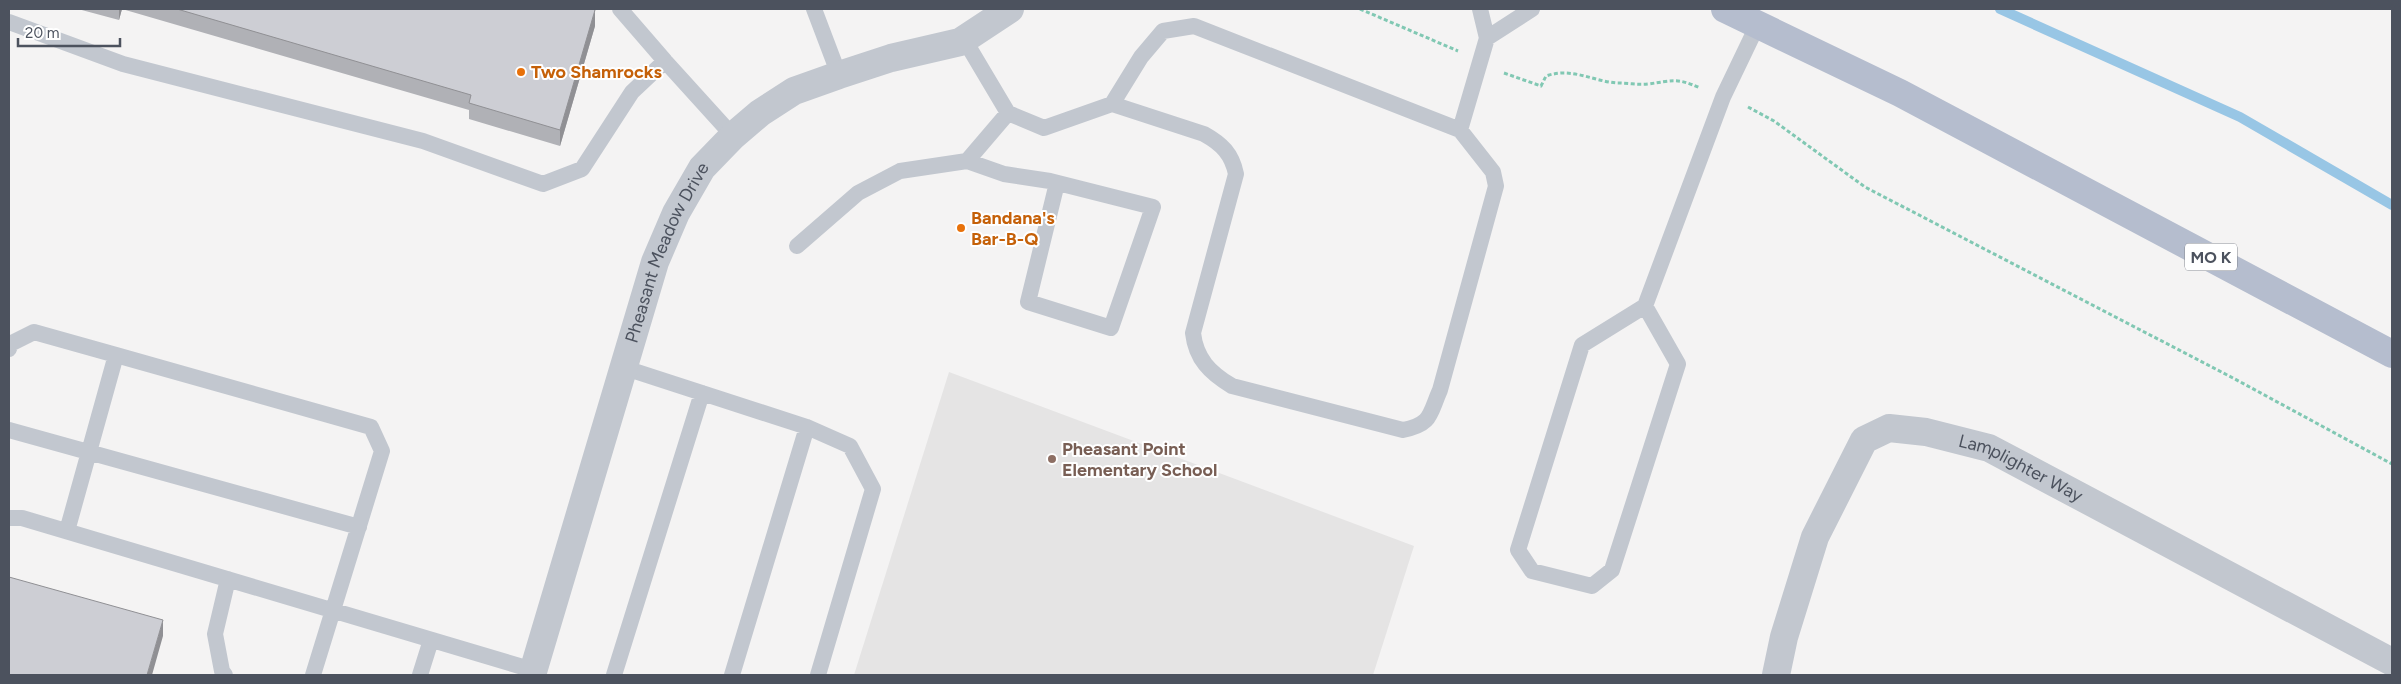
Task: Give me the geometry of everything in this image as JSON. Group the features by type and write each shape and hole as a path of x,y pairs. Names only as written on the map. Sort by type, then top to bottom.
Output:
{"main road":[{"name":"MO K","path":"1725,9 1900,93 2392,354"}],"street":[{"name":"Pheasant Meadow Drive","path":"533,673 622,367 655,262 676,214 702,168 733,136 760,113 794,91 839,75 964,39 1009,9"},
{"name":"Lamplighter Way","path":"1776,675 1784,638 1816,537 1864,440 1889,428 1926,432 1989,448 2392,662"}],"lane":[{"path":"620,9 733,136"},
{"path":"814,9 839,75"},
{"path":"1460,130 1469,104 1478,62 1487,38 1480,9"},
{"path":"1487,38 1532,9"},
{"path":"9,22 123,64 424,141 542,184 582,169 632,92 665,61"},
{"path":"1645,306 1678,364 1612,570 1592,586 1532,571 1518,550 1582,345 1645,306 1723,97 1758,24"},
{"path":"964,39 1008,113 1044,128 1112,104 1204,134 1216,140 1227,150 1234,162 1236,174 1193,333 1195,348 1202,362 1215,376 1232,386 1403,430 1420,426 1429,417 1440,390 1496,186 1493,172 1460,130 1194,26 1163,30 1141,57 1112,104"},
{"path":"967,161 1008,113"},
{"path":"797,246 858,193 900,170 967,161 1004,174 1057,183 1152,207 1111,328 1028,302 1057,183"},
{"path":"9,349 10,344 34,332 371,427 382,451 313,675"},
{"path":"67,531 116,355"},
{"path":"622,367 807,428 850,446 873,489 818,675"},
{"path":"614,675 702,393"},
{"path":"732,675 807,428"},
{"path":"9,430 359,527"},
{"path":"9,518 22,518 67,531 333,610 533,673"},
{"path":"225,675 222,671 215,634 228,579"},
{"path":"420,675 430,640"}],"path":[{"path":"1360,9 1478,62 1541,86 1546,76 1559,72 1576,73 1614,82 1647,84 1672,79 1694,85 1750,108 1774,121 1865,187 2233,378 2392,464"}],"shaded area":[{"name":"Pheasant Point Elementary School","path":"949,372 1414,546 1373,675 854,675"}],"building":[{"path":"177,9 595,10 560,130 469,103 471,95"},
{"path":"9,577 163,620 147,675 9,675"}],"waterway":[{"path":"2000,9 2240,117 2392,205"}],"place":[{"name":"Two Shamrocks","path":"521,72"},
{"name":"Bandana's Bar-B-Q","path":"961,228"},
{"name":"Pheasant Point Elementary School","path":"1052,459"}]}
